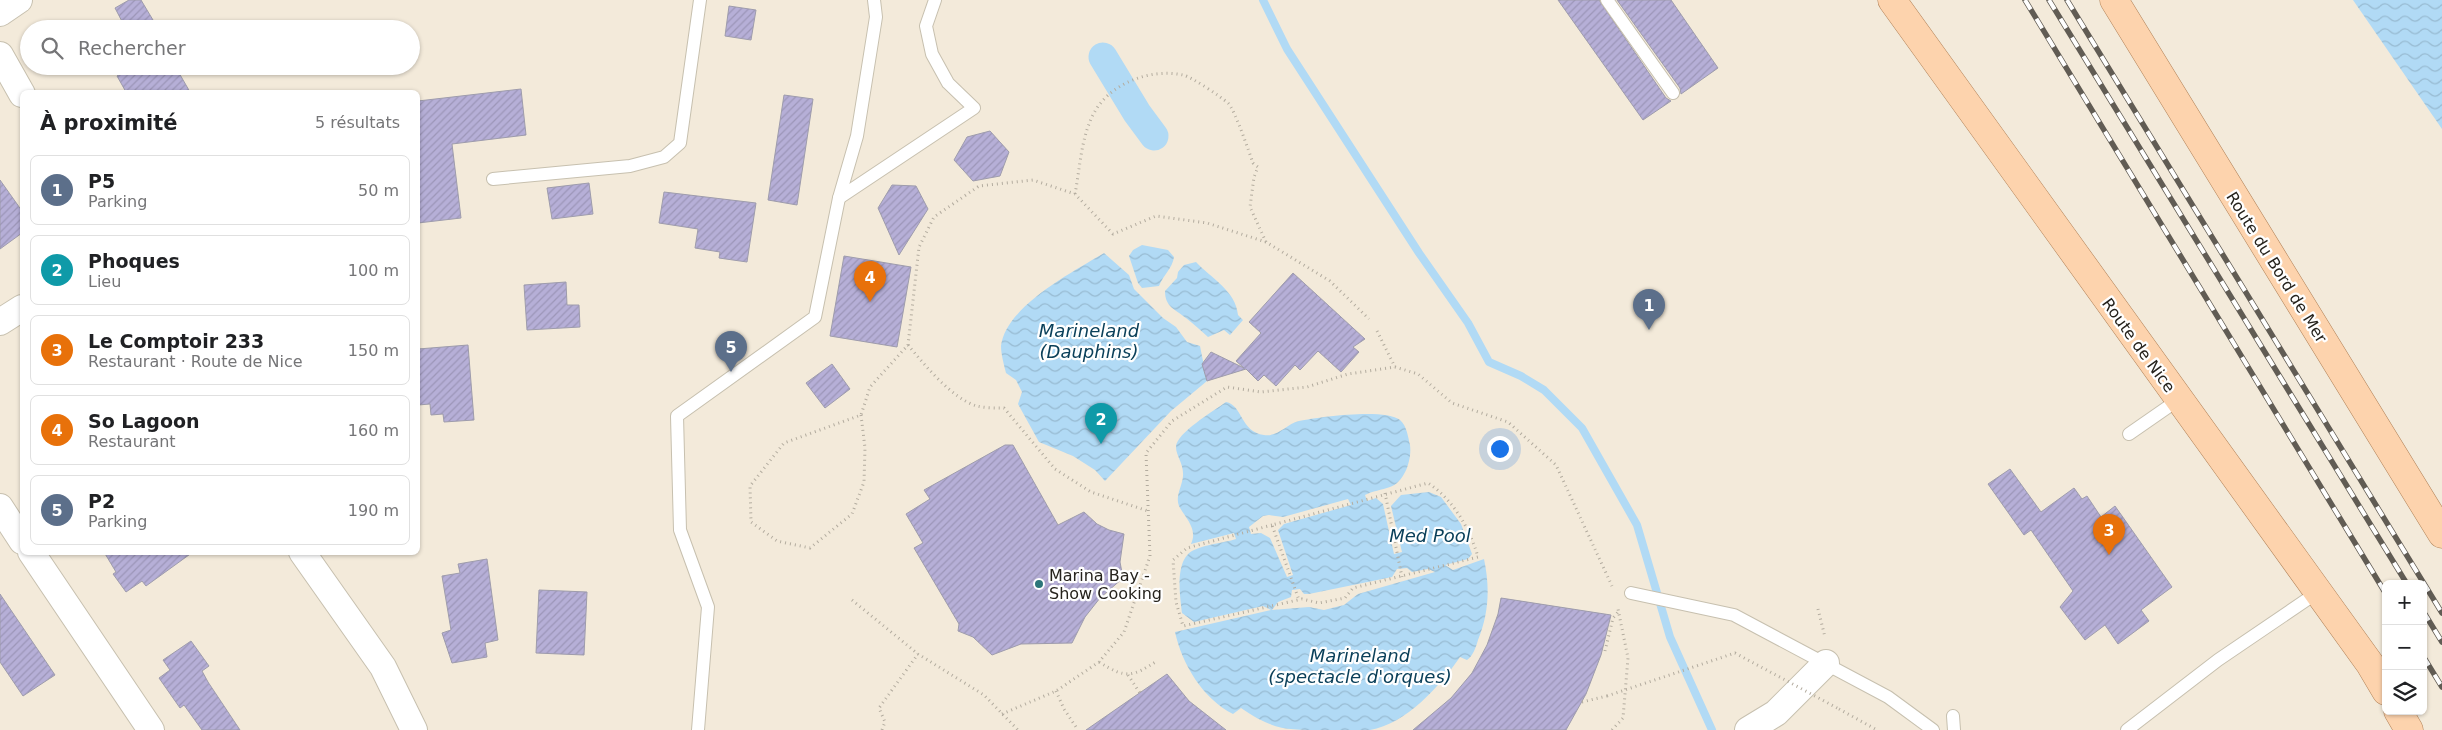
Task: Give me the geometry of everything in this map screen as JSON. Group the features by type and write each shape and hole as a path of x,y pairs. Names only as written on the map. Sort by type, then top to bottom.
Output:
{"main road":[{"name":"Route de Nice","path":"1892,0 2178,400 2370,664 2382,684"},
{"name":"Route du Bord de Mer","path":"2114,0 2442,534"},
{"path":"2400,715 2409,730"}],"street":[{"path":"0,13 19,0"},
{"path":"0,55 20,90"},
{"path":"0,322 20,309"},
{"path":"0,507 20,538"},
{"path":"33,555 151,730"},
{"path":"304,555 383,667 414,730"},
{"path":"1748,730 1776,713 1826,663"}],"lane":[{"path":"493,179 630,166 664,157 680,143 700,0"},
{"path":"698,730 708,607 680,530 677,416 815,317 839,198 857,136 876,17 874,0"},
{"path":"839,198 974,108 948,83 932,54 926,26 935,0"},
{"path":"1607,0 1673,93"},
{"path":"2129,434 2178,400"},
{"path":"2127,730 2218,660 2318,592"},
{"path":"1635,594 1734,615 1888,697 1933,730"},
{"path":"1953,716 1954,730"}],"path":[{"path":"1075,194 1084,140 1094,112 1116,89 1129,81 1156,73 1185,76 1230,104 1253,163 1258,167 1254,177 1250,207 1266,242"},
{"path":"861,415 784,443 750,486 751,522 777,541 810,548 852,514 864,482 865,448 861,415 870,387 908,345 919,246 934,217 979,186 1033,180 1075,194 1113,234 1156,216 1207,223 1266,242 1330,281 1369,319"},
{"path":"1377,331 1395,367"},
{"path":"908,345 931,374 949,389 976,406 1004,408 1055,469 1091,492 1148,511"},
{"path":"1002,714 1056,691 1099,662 1124,632 1150,556 1146,453 1172,421 1227,387 1261,392 1307,387 1348,374 1395,367 1418,374 1452,403 1508,422 1556,465 1613,589"},
{"path":"1428,483 1443,492 1473,538 1478,557 1451,566 1353,588 1345,598 1319,603 1299,600 1183,626 1176,602 1174,560 1188,548 1385,493 1428,483"},
{"path":"1385,493 1402,577"},
{"path":"1272,525 1299,600"},
{"path":"852,600 918,654 984,695 1018,730"},
{"path":"1612,730 1623,718 1628,658 1616,604"},
{"path":"1606,651 1612,618 1618,612"},
{"path":"1582,702 1607,696 1735,653 1877,730"},
{"path":"882,730 885,722 879,708 918,654"},
{"path":"1099,662 1118,674 1135,675 1157,661"},
{"path":"1128,674 1140,693"},
{"path":"1056,691 1064,709 1078,730"}],"water":[{"path":"2353,0 2442,0 2442,129"},
{"path":"1142,245 1168,250 1174,257 1172,265 1159,286 1142,288 1138,283 1129,256 1133,250"},
{"name":"Marineland (Dauphins)","path":"1104,253 1129,275 1134,289 1163,318 1176,327 1187,342 1200,346 1207,381 1171,411 1105,481 1095,470 1073,456 1039,442 1018,404 1022,392 1016,380 1006,373 1001,346 1006,331 1015,317 1028,304 1059,280"},
{"path":"1196,262 1228,292 1233,299 1238,315 1243,320 1230,335 1224,330 1208,337 1171,307 1167,301 1165,291 1177,278 1178,272 1184,265"},
{"path":"1226,402 1236,408 1250,429 1264,435 1274,434 1299,421 1321,417 1367,414 1392,416 1400,420 1406,428 1410,445 1409,463 1400,480 1395,484 1365,495 1367,501 1376,498 1383,504 1394,554 1402,552 1391,506 1401,495 1429,492 1441,497 1461,524 1472,554 1468,559 1445,565 1453,570 1484,559 1488,590 1486,610 1482,630 1473,654 1467,660 1460,657 1443,680 1421,702 1396,720 1370,730 1300,730 1271,725 1241,708 1233,714 1222,707 1203,690 1189,668 1178,644 1175,632 1271,610 1263,606 1194,622 1182,613 1180,578 1183,561 1194,550 1236,539 1234,533 1191,544 1193,539 1192,529 1178,502 1183,472 1176,447 1182,435","holes":["1348,499 1351,505 1284,524 1278,530 1293,575 1287,577 1270,538 1261,533 1251,534 1249,527 1263,516 1283,517","1407,568 1412,572 1428,569 1435,572 1358,594 1344,605 1324,610 1309,607 1272,610 1278,602 1291,597 1292,590 1300,589 1304,594 1309,594 1392,577 1397,569"]}],"building":[{"path":"129,0 141,0 153,20 121,20 115,8"},
{"path":"1558,0 1599,0 1666,98 1671,101 1643,120"},
{"path":"1617,0 1671,0 1718,68 1681,94 1680,88"},
{"path":"729,6 756,10 751,40 725,36"},
{"path":"180,75 189,90 125,90 117,76"},
{"path":"521,89 526,135 452,144 461,218 420,223 420,101"},
{"path":"784,95 813,99 797,205 768,200"},
{"path":"990,131 1009,152 1000,176 973,181 954,160 967,137"},
{"path":"0,180 20,208 20,234 0,249"},
{"path":"589,183 593,214 552,219 547,188"},
{"path":"892,185 916,186 928,209 899,255 878,208"},
{"path":"664,192 756,203 747,262 719,258 720,252 695,248 698,229 659,223"},
{"path":"844,256 911,267 897,347 830,336"},
{"path":"1293,273 1365,339 1353,347 1359,352 1341,372 1318,351 1300,370 1295,365 1276,386 1264,375 1258,381 1246,369 1207,381 1202,364 1211,352 1244,368 1236,361 1261,333 1249,322"},
{"path":"566,282 567,305 579,305 580,327 527,330 524,285"},
{"path":"468,345 474,420 444,422 443,414 431,415 430,404 420,405 420,349"},
{"path":"832,364 850,389 825,408 806,383"},
{"path":"1005,445 1013,445 1058,525 1084,512 1097,524 1124,534 1120,562 1123,578 1100,598 1085,617 1072,643 1021,644 992,655 973,637 958,631 959,624 914,548 923,543 906,514 930,499 924,490"},
{"path":"2010,469 2041,512 2074,488 2082,499 2087,496 2101,517 2115,506 2172,587 2141,610 2149,621 2118,644 2105,625 2085,640 2060,607 2073,591 2031,530 2024,535 1988,484"},
{"path":"106,555 189,555 146,586 142,581 126,592 113,574 116,572"},
{"path":"487,559 498,640 485,643 487,657 452,663 442,633 451,630 442,576 460,573 458,564"},
{"path":"539,590 587,592 584,655 536,653"},
{"path":"0,594 55,675 23,696 0,662"},
{"path":"1501,598 1611,615 1601,655 1586,694 1566,730 1413,730 1451,698 1472,673 1487,645 1498,614"},
{"path":"191,641 209,666 202,671 208,682 240,730 202,730 184,705 180,708 159,678 170,670 163,660"},
{"path":"1167,674 1189,701 1226,730 1086,730"}],"waterway":[{"path":"1263,0 1287,49 1419,253 1468,323 1489,362 1521,376 1544,390 1582,428 1637,525 1670,637 1712,730"},
{"path":"1103,57 1137,113 1154,136"}],"railway":[{"path":"2025,0 2382,587"},
{"path":"2049,0 2405,580"},
{"path":"2067,0 2442,613"},
{"path":"2427,618 2442,642"},
{"path":"2427,663 2442,687"}],"place":[{"name":"So Lagoon","path":"870,302"},
{"name":"P5","path":"1649,330"},
{"name":"P2","path":"731,372"},
{"name":"Phoques","path":"1101,444"},
{"name":"Le Comptoir 233","path":"2109,555"},
{"name":"Marina Bay - Show Cooking","path":"1039,584"}],"water label":[{"name":"Med Pool","path":"1430,536"},
{"name":"Marineland (spectacle d'orques)","path":"1360,666"}]}
